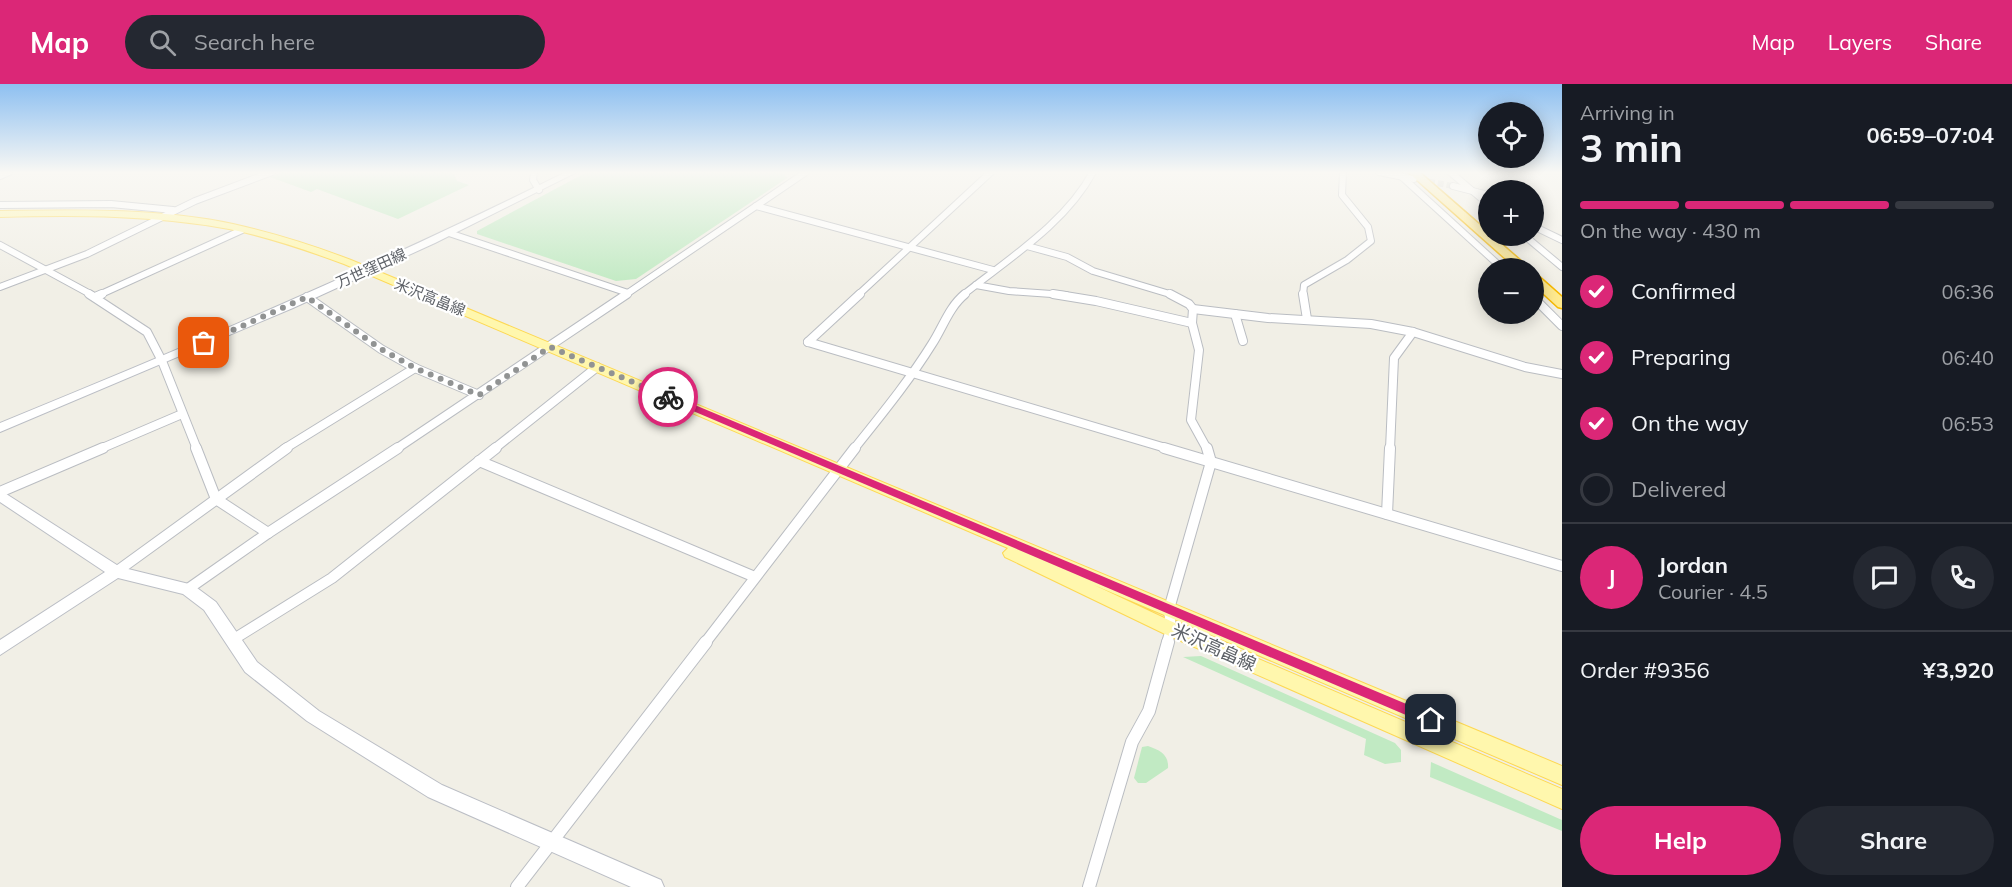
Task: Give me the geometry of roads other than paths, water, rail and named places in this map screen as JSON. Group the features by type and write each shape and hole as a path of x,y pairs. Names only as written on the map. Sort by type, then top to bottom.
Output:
{"highway":[{"path":"1453,209 1511,258"},
{"path":"1459,209 1478,224"},
{"path":"1505,246 1519,258"},
{"path":"1544,279 1562,294"},
{"path":"1544,288 1562,304"}],"main road":[{"name":"万世窪田線","path":"0,428 162,361 498,209"},
{"name":"米沢高畠線","path":"0,214 92,214 159,218 242,230 289,242 366,270 550,347 1562,776"},
{"name":"米沢高畠線","path":"838,470 1171,628 1562,799"},
{"path":"0,494 116,572 188,589 210,606 251,667 312,716 435,791 654,887"},
{"path":"0,648 116,572"}],"street":[{"path":"168,209 173,210"},
{"path":"188,589 268,533 479,395 751,209"},
{"path":"769,209 993,270"},
{"path":"951,209 808,342 1562,566"},
{"path":"517,887 913,373 934,342 956,301 993,270 1027,246 1065,209"},
{"path":"1307,319 1303,299 1304,285 1328,268 1347,260 1371,241 1368,227 1354,209"},
{"path":"1445,209 1492,258"},
{"path":"0,287 97,249 173,210"},
{"path":"95,297 242,230"},
{"path":"1544,231 1562,240"},
{"path":"449,233 628,293"},
{"path":"0,245 95,297 147,332 162,361 216,499 268,533"},
{"path":"1027,246 1067,257 1109,276 1172,294 1189,304 1193,309 1192,323 1199,350 1191,420 1206,445 1210,462 1169,609 1171,628 1149,711 1132,742 1089,887"},
{"path":"1537,246 1562,267"},
{"path":"976,285 999,291 1041,292 1088,299 1192,323"},
{"path":"307,297 381,349 415,368 479,395"},
{"path":"1544,308 1562,326"},
{"path":"1193,309 1371,324 1413,332 1525,368 1562,374"},
{"path":"1235,314 1243,341"},
{"path":"1387,514 1394,358 1413,332"},
{"path":"234,639 332,578 597,367"},
{"path":"116,572 208,507 270,458 415,368"},
{"path":"0,494 182,414"},
{"path":"479,461 755,577"}]}
